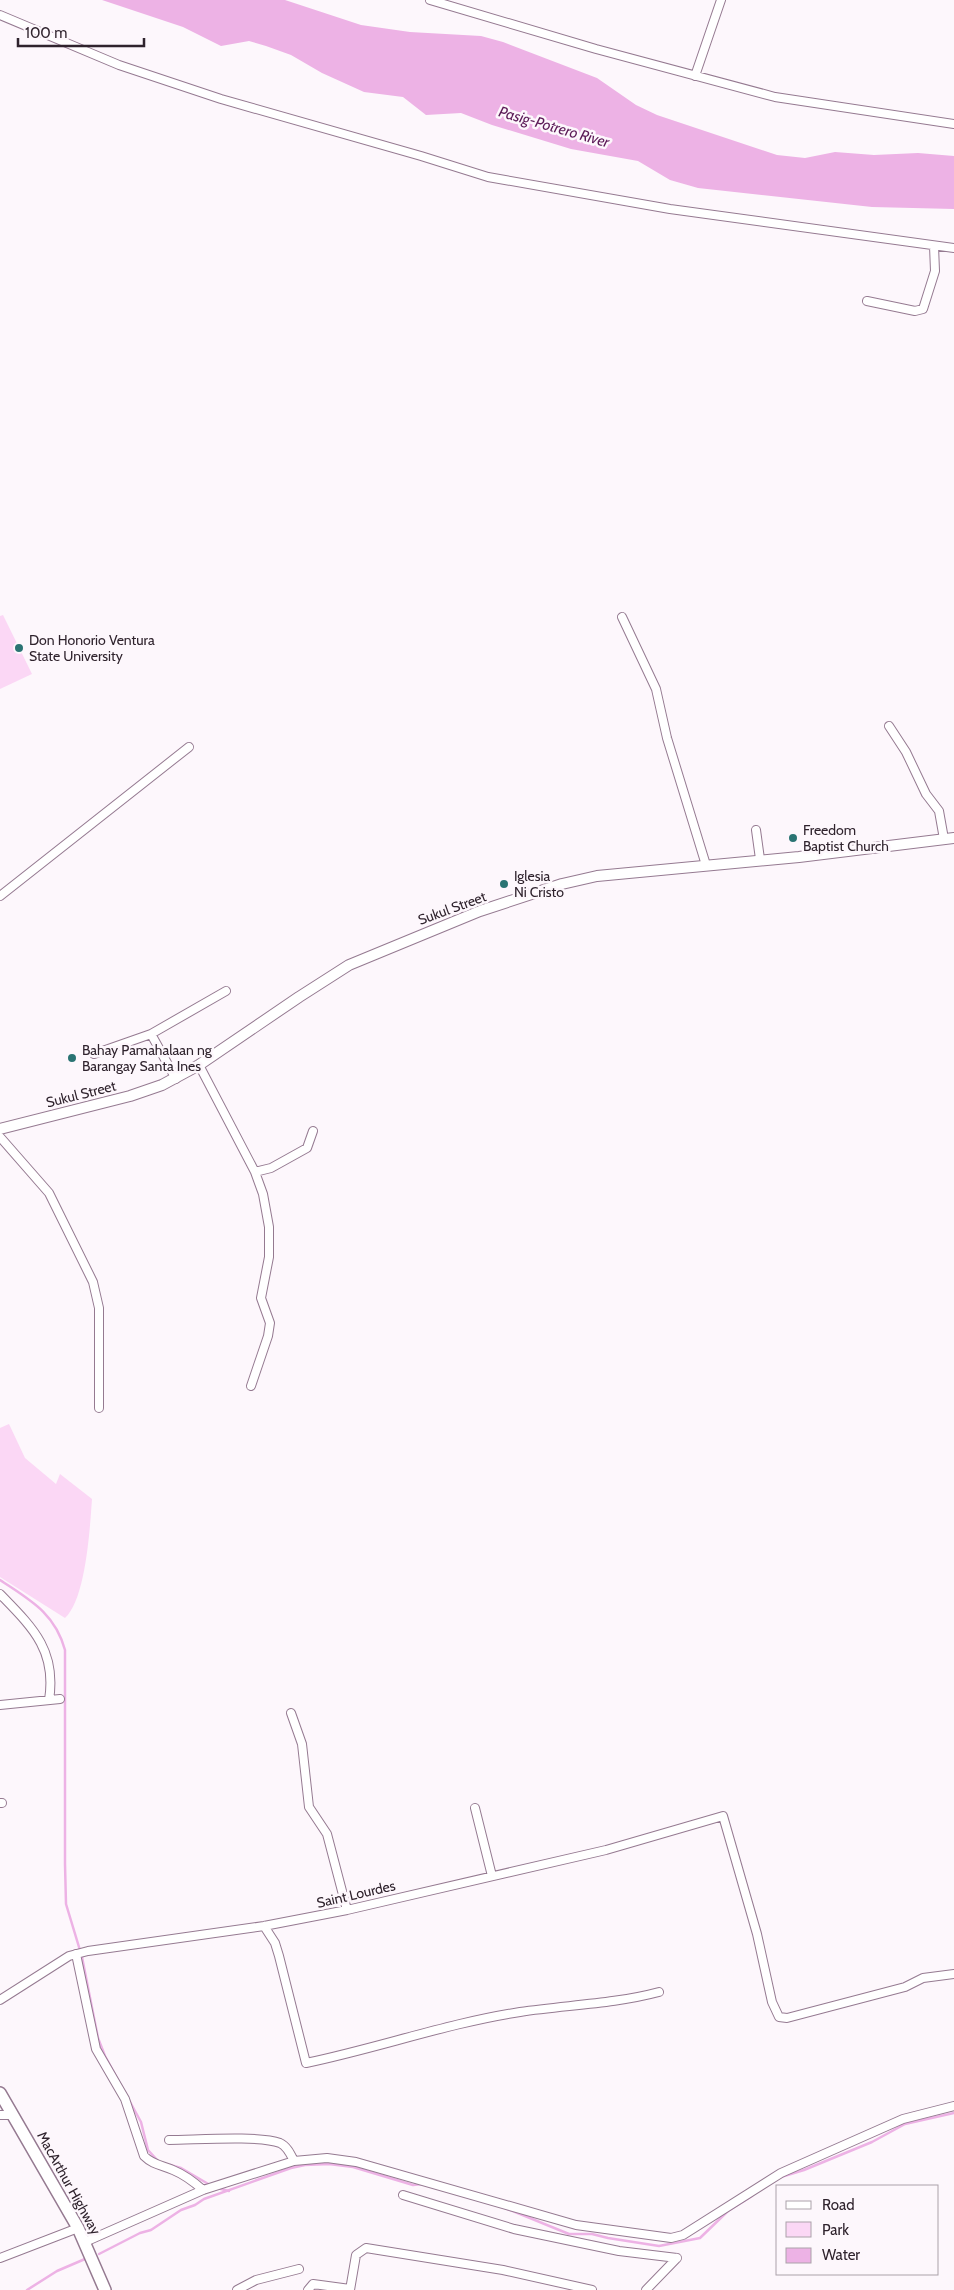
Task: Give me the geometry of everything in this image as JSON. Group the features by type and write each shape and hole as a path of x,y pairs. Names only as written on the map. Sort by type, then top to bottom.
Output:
{"main road":[{"name":"MacArthur Highway","path":"0,2093 78,2228 106,2290"}],"street":[{"path":"430,0 694,76 775,97 954,124"},
{"path":"694,76 721,0"},
{"path":"0,15 119,64 221,99 488,177 670,209 954,248"},
{"path":"867,301 915,311 923,309 935,270 934,246"},
{"path":"622,618 656,689 667,738 706,865"},
{"path":"890,726 906,752 926,794 939,811 949,839"},
{"path":"0,896 189,747"},
{"path":"756,830 760,859"},
{"name":"Sukul Street","path":"0,1129 130,1096 176,1078 199,1065 328,977 380,951 423,933 480,911 562,884 596,876 949,839"},
{"path":"94,1054 151,1034 226,991"},
{"path":"151,1034 176,1078"},
{"path":"199,1065 256,1172 263,1194 269,1227 269,1257 261,1298 270,1323 268,1336 251,1386"},
{"path":"256,1172 271,1168 307,1148 313,1131"},
{"path":"0,1137 48,1193 93,1282 98,1308 99,1408"},
{"path":"0,1594 29,1624 44,1646 52,1684 49,1700"},
{"path":"0,1704 60,1699"},
{"path":"290,1713 302,1744 310,1807 327,1834 348,1910"},
{"path":"475,1808 492,1876"},
{"name":"Saint Lourdes","path":"0,2000 80,1953 264,1926 348,1910 606,1850 723,1816 758,1934 772,2002 779,2017 787,2018 904,1987 923,1978 954,1974"},
{"path":"264,1926 275,1943 279,1956 306,2063 520,2012 633,1999 659,1992"},
{"path":"80,1953 96,2049 125,2099 144,2156 151,2163 172,2169 190,2178 205,2189"},
{"path":"85,2242 219,2184 294,2161 327,2158 356,2162 576,2226 671,2238 683,2235 760,2185 816,2156 858,2141 903,2119 954,2106"},
{"path":"0,2115 13,2115"},
{"path":"169,2140 262,2140 285,2146 294,2161"},
{"path":"403,2195 530,2233 620,2252 678,2258 646,2290"},
{"path":"0,2258 78,2228"},
{"path":"308,2290 313,2284 350,2290 356,2255 366,2248 502,2270 592,2290"},
{"path":"237,2290 256,2280 299,2269"}],"green space":[{"path":"3,615 32,674 0,689 0,616"},
{"path":"9,1424 25,1458 56,1484 60,1474 92,1499 86,1562 78,1595 72,1609 65,1618 0,1577 0,1428"}],"water":[{"name":"Pasig-Potrero River","path":"102,0 285,0 361,25 410,32 481,36 503,42 597,78 636,105 657,115 777,155 805,158 835,152 874,155 918,153 954,156 954,209 872,207 698,188 670,180 638,161 571,149 492,125 461,113 426,115 403,97 364,92 322,73 291,55 266,46 249,41 221,46 183,27"}],"waterway":[{"path":"0,1580 31,1601 48,1617 61,1637 65,1650 66,1904 82,1957 98,2038 105,2056 141,2122 148,2150 158,2161"},
{"path":"781,2177 804,2170 872,2142 905,2124 954,2113"},
{"path":"99,2254 140,2233 151,2230 181,2210 195,2205 204,2199 291,2168 305,2165 329,2164 353,2167 413,2185 422,2184"},
{"path":"170,2165 181,2168 210,2185"},
{"path":"217,2188 229,2191"},
{"path":"505,2208 569,2234 592,2234 659,2246 700,2238 728,2211 752,2196"},
{"path":"27,2290 57,2271 85,2259"}],"place":[{"name":"Don Honorio Ventura State University","path":"19,648"},
{"name":"Freedom Baptist Church","path":"793,838"},
{"name":"Iglesia Ni Cristo","path":"504,884"},
{"name":"Bahay Pamahalaan ng Barangay Santa Ines","path":"72,1058"}]}
